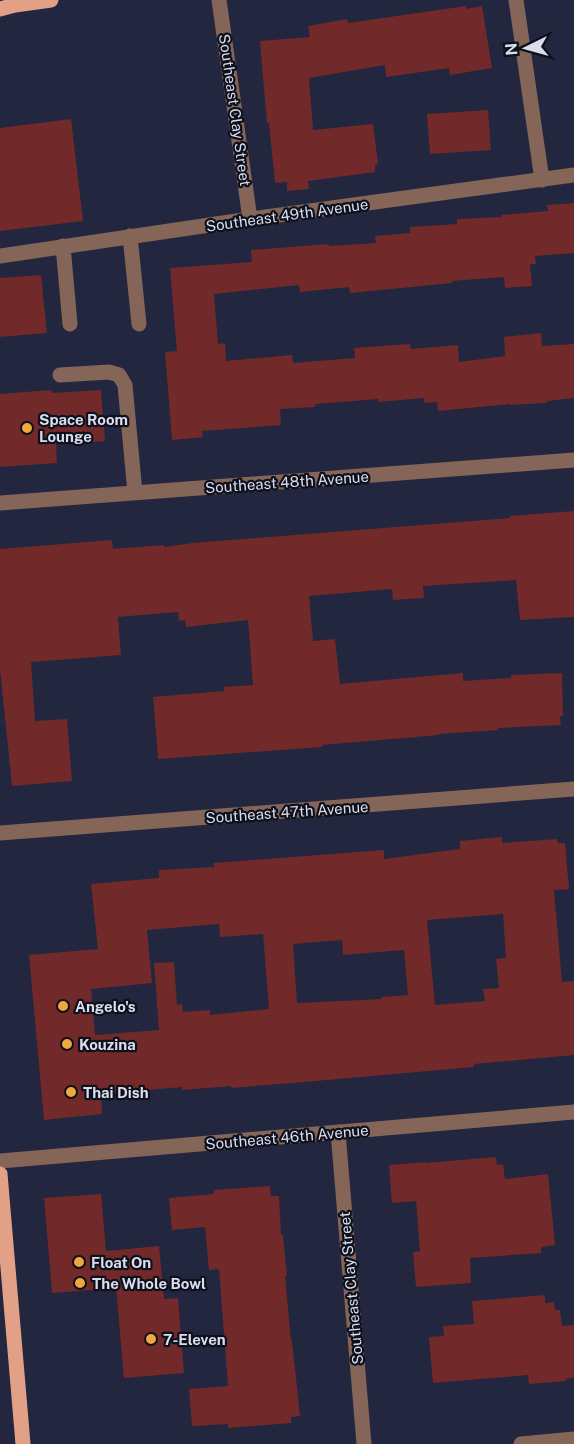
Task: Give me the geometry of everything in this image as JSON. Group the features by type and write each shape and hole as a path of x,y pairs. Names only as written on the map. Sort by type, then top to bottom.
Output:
{"main road":[{"path":"0,9 51,0"},
{"path":"0,1174 23,1444"}],"street":[{"name":"Southeast Clay Street","path":"219,0 250,219"},
{"path":"516,0 542,180"},
{"name":"Southeast 49th Avenue","path":"0,256 574,175"},
{"path":"130,236 139,324"},
{"path":"63,246 70,324"},
{"path":"60,375 109,372 119,375 126,386 135,493"},
{"name":"Southeast 48th Avenue","path":"0,503 574,460"},
{"name":"Southeast 47th Avenue","path":"0,833 574,789"},
{"name":"Southeast 46th Avenue","path":"0,1161 574,1112"},
{"name":"Southeast Clay Street","path":"338,1132 364,1444"},
{"path":"521,1444 574,1439"}],"building":[{"path":"466,6 466,9 482,6 492,68 450,75 449,68 386,77 385,65 309,78 313,130 373,124 378,164 375,165 375,172 308,181 309,189 287,191 287,182 275,183 260,41 310,37 308,26 347,19 348,23"},
{"path":"488,110 491,150 430,154 427,114"},
{"path":"71,119 83,221 0,231 0,128"},
{"path":"574,203 574,253 535,256 536,264 530,264 532,286 505,288 504,277 350,293 349,287 300,292 299,285 214,294 218,344 225,343 226,361 292,355 293,363 355,358 354,348 410,344 411,349 458,345 459,362 505,356 504,337 541,333 542,346 574,344 574,398 547,401 547,403 438,411 437,402 424,403 424,398 316,404 315,407 280,409 281,425 202,431 203,437 172,440 165,352 177,351 170,268 252,262 251,250 376,243 375,236 410,233 410,227 457,224 457,219 502,217 501,215 548,211 547,205"},
{"path":"41,275 47,333 0,337 0,278"},
{"name":"Space Room Lounge","path":"51,390 52,393 101,390 105,441 56,444 57,463 0,467 0,394"},
{"path":"574,511 574,617 520,620 516,580 423,586 424,598 393,600 392,589 309,596 313,641 335,639 340,684 463,673 463,681 511,678 511,675 562,673 563,716 560,717 561,725 498,728 498,730 322,745 322,747 158,759 153,697 224,691 224,687 253,685 248,620 186,627 185,620 179,621 178,612 118,617 121,655 31,662 35,721 67,719 72,781 12,786 0,669 0,549 112,540 113,549 164,545 164,547"},
{"path":"502,837 502,843 557,839 558,843 565,843 569,889 554,890 562,982 574,981 574,1055 474,1064 474,1067 304,1082 231,1088 231,1086 182,1090 182,1087 101,1094 102,1114 44,1120 29,955 98,949 91,884 159,878 159,870 214,867 214,863 384,850 384,859 460,849 460,841","holes":["503,914 506,958 496,959 499,988 483,989 485,1001 435,1005 427,920","219,924 220,937 263,934 269,1009 210,1015 210,1010 183,1012 182,1004 177,1005 174,962 154,963 159,1030 95,1035 91,989 152,983 147,930","342,940 343,955 404,950 408,995 382,997 382,999 297,1003 293,944"]},
{"path":"496,1157 497,1165 503,1164 505,1179 548,1174 555,1245 541,1247 541,1253 470,1258 471,1283 416,1287 413,1252 420,1251 416,1201 392,1203 389,1165"},
{"path":"270,1186 271,1196 279,1196 291,1341 300,1416 291,1417 291,1423 228,1428 228,1424 192,1426 189,1389 228,1386 219,1269 209,1270 205,1227 172,1230 169,1198 214,1194 214,1190"},
{"path":"101,1194 106,1251 159,1246 164,1299 178,1298 184,1373 124,1378 116,1288 52,1293 44,1198"},
{"path":"545,1295 545,1303 554,1302 555,1310 560,1310 562,1326 574,1325 574,1378 566,1379 566,1381 529,1384 528,1375 433,1383 429,1337 444,1336 443,1326 474,1324 472,1301"}],"place":[{"name":"Space Room Lounge","path":"27,428"},
{"name":"Angelo's","path":"63,1006"},
{"name":"Kouzina","path":"67,1044"},
{"name":"Thai Dish","path":"71,1092"},
{"name":"Float On","path":"79,1262"},
{"name":"The Whole Bowl","path":"80,1283"},
{"name":"7-Eleven","path":"151,1339"}]}
